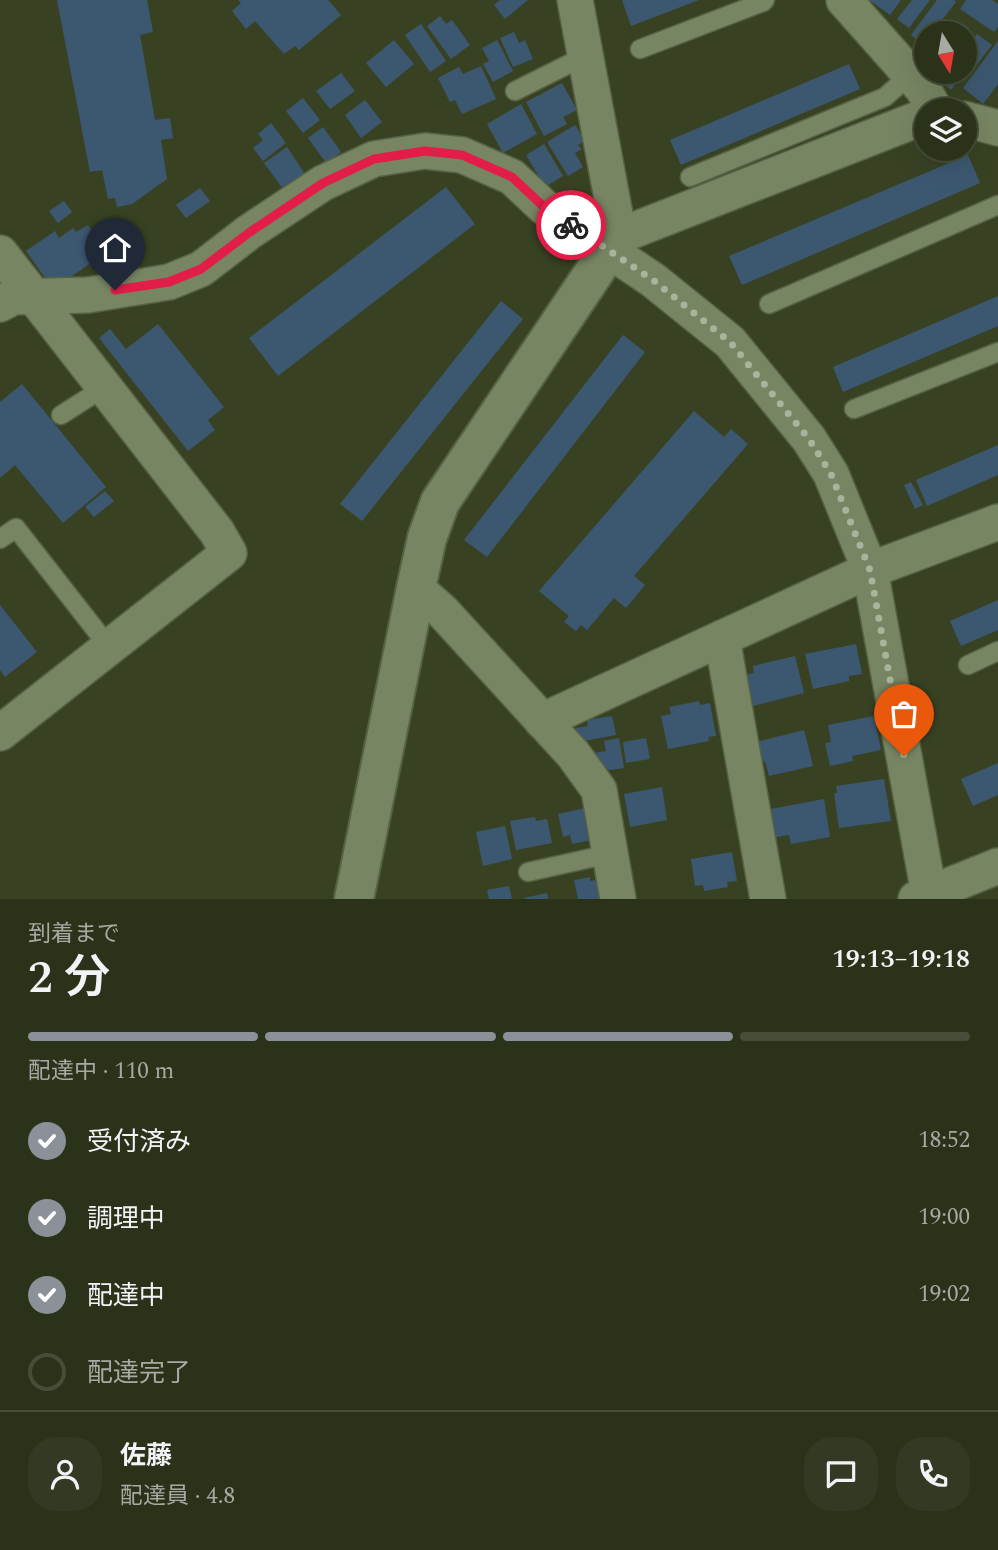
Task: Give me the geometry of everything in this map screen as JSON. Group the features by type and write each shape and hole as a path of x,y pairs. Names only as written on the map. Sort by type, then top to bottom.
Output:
{"street":[{"path":"575,0 614,243"},
{"path":"844,0 928,98"},
{"path":"355,899 416,588 427,538 440,502 614,243 914,122"},
{"path":"977,122 998,128"},
{"path":"0,304 13,297 88,295 169,282 201,269 323,183 374,159 425,151 462,155 512,177 544,207 614,243 653,280 730,342 809,439 831,474 870,570 925,897 998,866"},
{"path":"0,253 217,532 229,553 0,733"},
{"path":"542,721 870,570 998,522"},
{"path":"416,588 443,612 573,754 599,790 618,899"},
{"path":"722,638 768,899"}],"lane":[{"path":"640,49 765,0"},
{"path":"515,91 585,56"},
{"path":"691,177 886,97 911,75"},
{"path":"769,304 998,205"},
{"path":"854,409 998,352"},
{"path":"61,415 105,387"},
{"path":"0,539 16,528 109,647"},
{"path":"968,665 998,651"},
{"path":"528,872 609,854"}],"building":[{"path":"57,0 147,0 153,32 140,35 155,120 170,118 173,138 161,140 167,179 132,204 117,207 115,198 108,199 102,170 90,172"},
{"path":"238,0 328,0 341,15 299,50 295,46 284,54 255,21 246,29 232,11 241,3"},
{"path":"500,0 528,0 505,19 494,5"},
{"path":"622,0 699,0 631,26"},
{"path":"869,0 901,0 890,15"},
{"path":"912,0 930,0 909,28 897,19"},
{"path":"937,0 956,2 941,21 921,21"},
{"path":"966,0 992,0 998,4 998,27 994,32 960,9"},
{"path":"440,16 446,24 452,20 470,45 451,59 427,26"},
{"path":"421,24 446,61 430,72 405,35"},
{"path":"514,32 519,43 525,40 533,59 513,67 500,38"},
{"path":"977,34 992,45 977,64"},
{"path":"394,40 414,64 386,87 366,63"},
{"path":"497,40 513,71 493,82 483,64 489,61 482,48"},
{"path":"998,41 998,84 983,104 963,88 966,84 977,84 977,69"},
{"path":"849,64 860,89 681,165 670,140"},
{"path":"481,66 496,99 462,114 455,100 450,102 438,78 459,67 463,74"},
{"path":"341,73 355,91 330,109 316,91"},
{"path":"562,83 577,110 563,117 567,124 544,136 526,102"},
{"path":"944,84 956,84 951,90"},
{"path":"303,98 320,120 303,133 286,111"},
{"path":"365,100 382,122 361,138 345,115"},
{"path":"521,104 537,134 503,153 487,124"},
{"path":"271,123 286,143 263,161 253,148 263,140 258,134"},
{"path":"575,125 585,141 578,145 582,149 575,153 583,167 568,176 547,142"},
{"path":"323,127 341,152 326,163 308,138"},
{"path":"544,144 563,176 545,187 526,155"},
{"path":"287,147 305,174 283,189 264,163"},
{"path":"954,161 971,161 980,183 742,285 729,256"},
{"path":"446,187 475,224 278,376 249,338"},
{"path":"200,188 210,201 186,218 176,205"},
{"path":"64,201 72,212 58,223 49,211"},
{"path":"88,225 107,252 53,289 26,251 55,231 59,238 73,228 76,232"},
{"path":"998,296 998,326 843,392 833,367"},
{"path":"501,301 523,319 362,521 340,504"},
{"path":"158,324 224,407 208,420 215,430 188,451 99,338 110,329 126,349"},
{"path":"623,335 645,352 487,557 464,540"},
{"path":"22,384 106,487 63,523 15,465 0,478 0,402"},
{"path":"694,411 724,437 731,429 748,444 634,576 645,585 626,608 614,598 587,630 581,625 576,631 564,622 569,616 539,591"},
{"path":"998,445 998,475 927,506 916,480"},
{"path":"911,482 923,505 915,509 904,485"},
{"path":"105,491 114,501 94,517 85,507"},
{"path":"998,600 998,630 961,646 950,621"},
{"path":"0,605 37,652 5,677 0,670"},
{"path":"856,644 862,674 849,676 849,681 813,689 805,654"},
{"path":"795,656 804,693 753,706 745,675 754,673 753,666"},
{"path":"699,701 700,705 710,703 716,736 708,737 709,741 668,749 661,716 671,714 669,707"},
{"path":"612,716 616,735 578,742 576,728 588,726 587,720"},
{"path":"874,716 881,750 852,756 853,761 830,766 825,743 831,742 828,725"},
{"path":"804,730 813,766 769,776 756,742"},
{"path":"619,738 624,768 597,772 594,753 606,751 604,741"},
{"path":"646,738 650,759 626,763 623,742"},
{"path":"998,763 998,795 973,806 961,779"},
{"path":"884,779 891,821 839,828 834,793 837,793 836,786"},
{"path":"662,787 667,820 630,827 624,794"},
{"path":"824,799 830,837 791,844 789,835 776,837 771,809"},
{"path":"585,808 592,840 572,844 570,835 563,837 558,814"},
{"path":"535,817 536,821 547,819 552,843 516,850 510,821"},
{"path":"505,826 512,859 483,866 476,832"},
{"path":"732,852 737,881 727,882 728,887 704,891 703,885 695,886 691,859"},
{"path":"590,877 590,881 602,879 601,899 578,899 574,880"},
{"path":"509,886 512,899 489,899 487,890"},
{"path":"547,893 548,899 524,899 524,898"}],"way so far":[{"path":"571,225 653,280 730,342 809,439 831,474 870,570 904,756"}],"route":[{"path":"115,290 169,282 201,269 323,183 374,159 425,151 462,155 512,177 544,207 571,225"}]}
